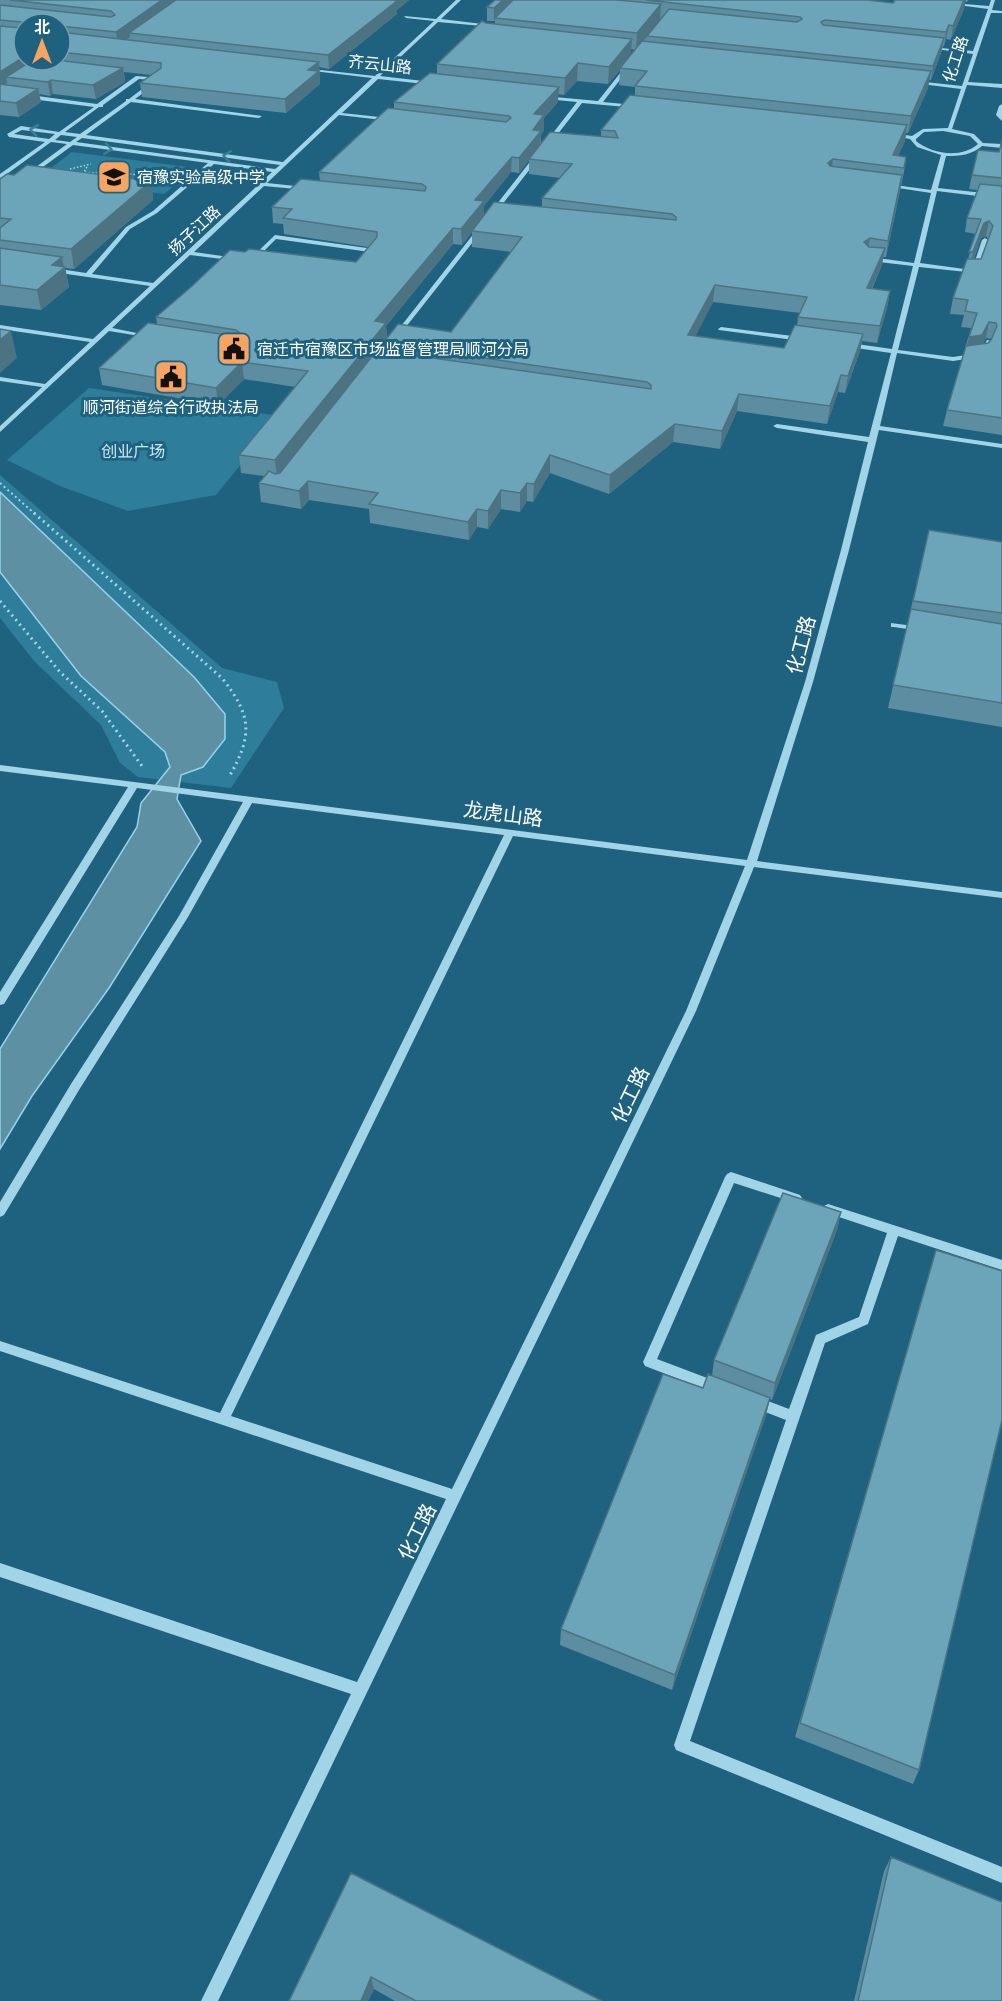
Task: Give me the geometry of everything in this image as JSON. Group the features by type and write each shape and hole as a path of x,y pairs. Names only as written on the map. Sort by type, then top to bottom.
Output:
{"street":[{"name":"扬子江路","path":"0,430 459,0"},
{"name":"化工路","path":"950,129 993,0"},
{"path":"945,3 1002,12"},
{"path":"406,17 496,26 491,32"},
{"path":"928,48 975,53"},
{"path":"599,103 632,62"},
{"name":"齐云山路","path":"296,68 434,84"},
{"path":"0,177 138,77 159,79 28,176"},
{"path":"124,78 135,79"},
{"path":"905,82 1002,86"},
{"path":"0,92 9,85"},
{"path":"0,92 119,108"},
{"path":"536,95 642,108"},
{"path":"110,98 258,116"},
{"path":"389,346 581,101"},
{"path":"1002,106 999,115 1002,119"},
{"path":"339,114 394,120"},
{"path":"277,171 9,135 21,128 285,164"},
{"path":"913,138 918,133 928,130 950,129 972,135 981,144 1002,146"},
{"path":"889,135 913,138"},
{"path":"913,138 915,144 920,147 944,153 965,153 981,144"},
{"path":"548,143 559,144"},
{"name":"化工路","path":"209,2001 691,1011 751,863 809,682 944,153"},
{"path":"88,276 128,228 155,212 212,163"},
{"path":"263,184 309,189"},
{"path":"876,184 1002,197"},
{"path":"494,212 506,213"},
{"path":"250,262 275,237 374,251 367,259"},
{"path":"867,259 974,272 984,240"},
{"path":"189,253 262,263"},
{"path":"44,269 154,285"},
{"path":"0,327 93,341"},
{"path":"106,329 161,338"},
{"path":"721,329 813,341"},
{"path":"836,344 963,359 983,355 989,340"},
{"path":"0,379 47,386"},
{"path":"777,426 872,440"},
{"path":"875,427 1002,446"},
{"path":"894,625 927,630"},
{"name":"龙虎山路","path":"0,768 1002,895"},
{"path":"0,1001 134,785"},
{"path":"0,1212 75,1087 183,917 249,800"},
{"path":"223,1420 510,833"},
{"path":"726,1391 650,1362 731,1177 1002,1265"},
{"path":"894,1230 864,1320 820,1339 681,1745 1002,1875"},
{"path":"0,1346 455,1496"},
{"path":"748,1399 792,1416"},
{"path":"0,1570 360,1690"}],"path":[{"path":"67,168 74,169 94,162"},
{"path":"87,166 84,171 119,175 122,173 139,175 143,171"},
{"path":"132,184 144,178 157,177 170,183 187,185"},
{"path":"0,483 222,678 238,697 248,722 245,743 241,758 217,796"},
{"path":"0,601 60,672 102,711 118,731 143,768 144,772 134,785"}],"green space":[{"path":"72,152 196,168 164,194 38,178"},
{"name":"创业广场","path":"89,388 280,416 216,495 128,511 60,486 7,460"},
{"path":"0,475 222,668 277,682 284,708 231,788 138,777 120,763 101,725 34,661 0,618"}],"shaded area":[{"path":"0,492 194,677 225,714 225,739 203,767 181,775 177,799 201,841 109,988 32,1096 0,1149 0,1049 137,827 141,803 170,767 165,752 81,676 0,572"}],"building":[{"path":"10,0 162,0 116,32 72,27 72,13 111,17 115,15 111,11"},
{"path":"176,0 397,1 328,55 129,33"},
{"path":"495,0 503,0 494,8 487,7"},
{"path":"513,0 617,0 661,4 637,33 495,18"},
{"path":"646,0 868,0 893,3 895,0 964,0 953,26 949,25 946,32 825,20 821,22 823,25 944,38 933,66 647,36 669,9 797,22 802,19"},
{"path":"0,5 65,12 12,12 12,21 0,20"},
{"path":"482,21 632,39 609,67 578,63 565,78 437,64"},
{"path":"0,26 12,27 12,64 0,72"},
{"path":"72,33 319,62 308,70 319,71 285,99 140,83 161,68 161,63 72,53"},
{"path":"642,41 931,71 911,116 635,86 647,71 620,68"},
{"path":"72,62 123,68 93,85 6,77 14,72 72,72"},
{"path":"430,73 559,87 534,114 544,115 533,130 541,131 519,158 512,157 475,200 484,201 461,229 453,228 375,321 386,323 275,460 239,455 308,371 242,362 216,388 99,368 148,323 240,337 241,334 236,330 156,317 230,250 245,252 249,249 356,262 377,237 377,232 283,218 292,209 272,207 301,179 425,191 426,187 422,184 319,172 388,108 506,122 511,118 394,102"},
{"path":"0,84 38,89 16,103 0,101"},
{"path":"630,95 907,125 893,155 906,157 904,168 833,159 828,163 830,166 902,175 888,241 870,238 864,242 869,247 885,248 867,288 890,291 880,326 798,317 807,297 715,285 688,335 784,348 795,325 863,334 848,376 841,375 830,406 739,394 722,431 675,424 610,475 550,455 534,484 527,483 520,493 501,490 488,511 477,509 468,522 369,504 378,493 308,481 299,491 259,483 269,471 275,474 280,473 377,350 651,389 651,385 647,382 383,343 398,324 451,332 522,237 472,231 494,202 676,220 672,214 542,198 572,164 529,159 550,132 618,138 615,131 601,130"},
{"path":"1002,140 1002,178 972,175 978,150 999,152"},
{"path":"27,165 151,181 71,249 0,240 0,228 11,219 0,218 0,179 7,174 14,175"},
{"path":"980,184 1002,186 1002,418 947,410 966,346 988,343 997,326 996,323 989,322 982,335 969,337 977,313 965,311 968,300 953,298 967,259 981,259 993,226 989,221 984,223 973,252 969,252 981,219 967,218"},
{"path":"0,248 62,257 52,265 65,267 37,290 0,285"},
{"path":"0,329 11,331 0,340"},
{"path":"929,530 1002,542 1002,613 913,601"},
{"path":"911,609 1002,624 1002,703 893,685"},
{"path":"783,1193 841,1212 775,1383 714,1360"},
{"path":"936,1250 1002,1271 1002,1420 919,1770 800,1723"},
{"path":"663,1374 703,1388 708,1374 770,1398 675,1675 561,1629"},
{"path":"891,1857 1002,1902 1002,2001 858,2001"},
{"path":"351,1873 602,2001 416,2001 371,1977 361,2001 289,2001"}],"place":[{"name":"宿豫实验高级中学","path":"114,177"},
{"name":"宿迁市宿豫区市场监督管理局顺河分局","path":"234,349"},
{"name":"顺河街道综合行政执法局","path":"171,377"}]}
